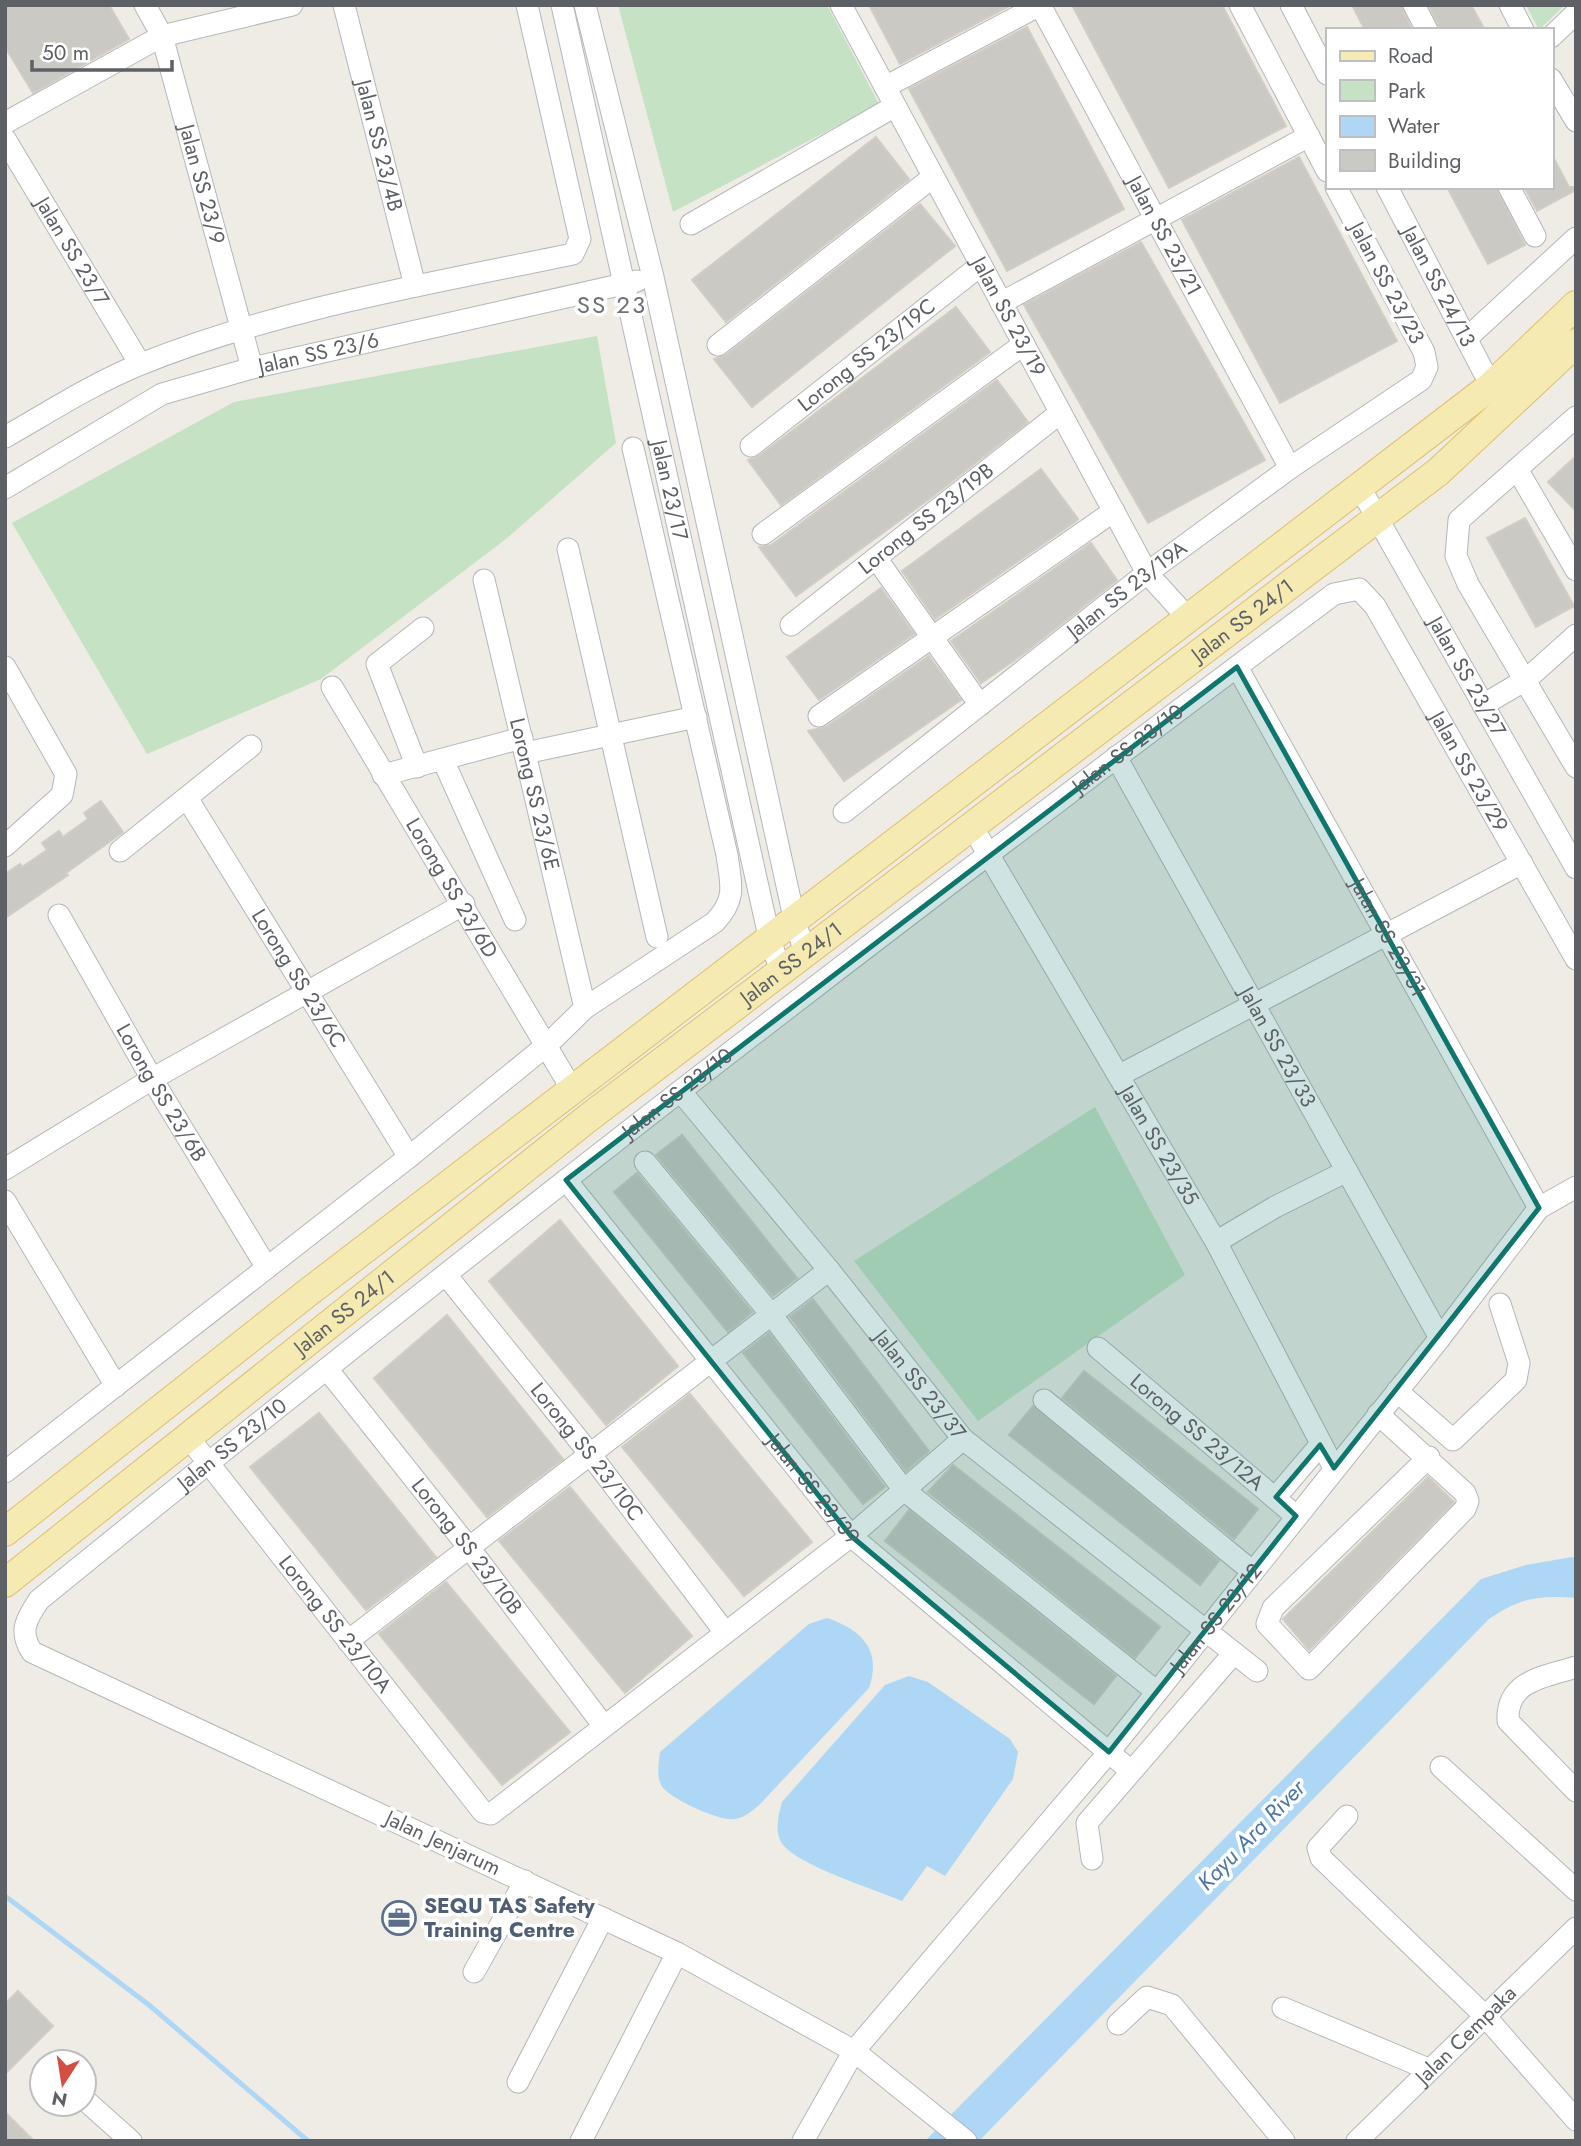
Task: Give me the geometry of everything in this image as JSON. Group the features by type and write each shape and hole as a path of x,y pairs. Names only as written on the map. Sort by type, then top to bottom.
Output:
{"main road":[{"name":"Jalan SS 24/1","path":"5,1532 306,1294 795,922 1491,386 1576,305"},
{"name":"Jalan SS 24/1","path":"5,1583 588,1118 806,955 1438,472 1576,343"}],"street":[{"name":"Jalan SS 23/9","path":"145,5 162,36 252,368"},
{"path":"5,124 162,36 256,9 292,5"},
{"name":"Jalan SS 23/4B","path":"344,5 415,286"},
{"path":"5,437 140,364 240,330 415,286 573,254 580,239 527,5"},
{"name":"Jalan 23/17","path":"562,5 770,941 782,973"},
{"name":"Jalan 23/17","path":"585,5 653,277 795,922 806,955"},
{"name":"Jalan SS 23/19","path":"841,5 1147,573 1188,618"},
{"path":"885,87 1040,5"},
{"name":"Jalan SS 23/21","path":"1040,5 1290,468"},
{"path":"1240,5 1326,169"},
{"path":"1291,5 1326,72"},
{"path":"1414,5 1426,28"},
{"path":"1510,5 1522,28"},
{"path":"1553,35 1576,13"},
{"path":"1553,82 1575,117"},
{"path":"691,224 895,106"},
{"path":"1001,303 1155,217 1309,136"},
{"name":"Jalan SS 23/7","path":"5,139 140,364"},
{"path":"718,345 933,177"},
{"name":"Jalan SS 23/23","path":"1337,189 1423,352 1427,367 1420,380"},
{"name":"Jalan SS 24/13","path":"1388,189 1491,386"},
{"path":"1510,189 1535,236"},
{"path":"1467,338 1576,238"},
{"name":"Lorong SS 23/19C","path":"751,446 981,265"},
{"name":"Jalan SS 23/6","path":"5,488 162,394 252,368 653,277"},
{"path":"763,534 1024,344"},
{"name":"Jalan SS 23/19A","path":"844,812 1147,573 1290,468 1420,380"},
{"name":"Lorong SS 23/19B","path":"791,625 1060,413"},
{"path":"1576,417 1459,520 1456,556 1468,584 1527,679 1576,766"},
{"path":"5,1472 409,1157 547,1045 585,1008 715,922 726,910 732,895 727,855 633,448"},
{"path":"1517,469 1568,531 1576,569"},
{"name":"Jalan SS 23/27","path":"1359,486 1576,868"},
{"path":"819,716 1114,511"},
{"path":"568,549 657,937"},
{"path":"876,558 980,705"},
{"name":"Lorong SS 23/6E","path":"484,580 585,1008"},
{"name":"Jalan SS 23/10","path":"23,1630 39,1600 208,1462 566,1180 986,854 1334,594 1359,589"},
{"name":"Jalan SS 23/29","path":"1359,589 1376,606 1576,959"},
{"path":"417,767 377,664 423,628"},
{"path":"1483,705 1527,679 1576,635"},
{"path":"5,667 66,775 62,795 5,846"},
{"name":"Jalan SS 23/31","path":"1237,667 1539,1208"},
{"name":"Lorong SS 23/6D","path":"332,687 383,775 464,904 573,1091"},
{"path":"383,775 443,760 524,746 609,736 696,717"},
{"path":"120,851 251,746"},
{"name":"Jalan SS 23/33","path":"1116,757 1440,1338"},
{"path":"443,760 515,920"},
{"name":"Lorong SS 23/6C","path":"187,798 409,1157"},
{"name":"Jalan SS 23/35","path":"972,828 1216,1242 1334,1468"},
{"path":"1120,1075 1522,863"},
{"path":"5,1169 152,1079 464,904"},
{"name":"Lorong SS 23/6B","path":"59,915 152,1079 267,1268"},
{"name":"Jalan SS 23/37","path":"681,1092 829,1270 963,1439 1257,1671"},
{"path":"645,1162 770,1313 904,1490 1157,1692"},
{"path":"1216,1242 1275,1207 1347,1171"},
{"name":"Jalan SS 23/39","path":"566,1180 851,1536 1132,1771"},
{"name":"Jalan SS 23/12","path":"803,2141 854,2051 1109,1752 1440,1338 1539,1208 1576,1187"},
{"path":"5,1201 116,1386"},
{"path":"348,1642 829,1270"},
{"name":"Lorong SS 23/10C","path":"446,1275 590,1454 724,1631"},
{"path":"1397,1391 1453,1440 1516,1380 1519,1363 1500,1304"},
{"name":"Lorong SS 23/12A","path":"1098,1348 1296,1516"},
{"name":"Lorong SS 23/10B","path":"327,1369 470,1549 603,1726"},
{"path":"1044,1400 1252,1572"},
{"path":"1378,1414 1429,1457 1465,1493 1468,1501 1465,1509 1309,1669 1267,1624 1273,1608 1429,1457"},
{"name":"Lorong SS 23/10A","path":"188,1437 483,1812 491,1814 497,1810 603,1726"},
{"path":"603,1726 851,1536 963,1439"},
{"path":"1275,1498 1321,1444"},
{"name":"Jalan Jenjarum","path":"23,1630 25,1642 32,1652 677,1953 854,2051 966,2141"},
{"path":"1092,1859 1087,1823 1234,1653"},
{"path":"1576,1667 1521,1684 1507,1709 1508,1721 1576,1791"},
{"path":"1441,1767 1576,1889"},
{"path":"1347,1816 1318,1848 1321,1858 1484,2015 1576,2120"},
{"path":"474,1972 524,1881"},
{"path":"518,2082 603,1918"},
{"name":"Jalan Cempaka","path":"1357,2141 1576,1927"},
{"path":"581,2141 677,1953"},
{"path":"1118,2024 1147,1997 1172,2005 1284,2141"},
{"path":"1283,2008 1428,2069"},
{"path":"98,2112 131,2141"}],"highlighted area":[{"path":"1237,667 1539,1208 1334,1468 1320,1445 1276,1497 1296,1516 1109,1752 851,1536 566,1180"}],"green space":[{"path":"618,5 827,5 879,104 673,212"},
{"path":"1526,5 1565,5 1541,28 1538,28"},
{"path":"597,336 616,443 506,539 321,679 147,754 12,523 234,402"},
{"path":"1095,1107 1185,1275 978,1421 854,1261"}],"water":[{"name":"Kayu Ara River","path":"1576,1558 1576,1598 1551,1597 1520,1602 1489,1619 979,2141 925,2141 1481,1579 1526,1565"},
{"path":"827,1618 850,1629 866,1643 873,1663 869,1688 762,1802 746,1815 735,1819 718,1817 684,1802 666,1790 659,1777 660,1752 809,1624"},
{"path":"909,1676 928,1682 1010,1739 1018,1752 1013,1779 945,1876 927,1866 902,1901 799,1858 780,1840 778,1825 782,1802 885,1685"}],"building":[{"path":"5,5 109,5 129,39 33,93 5,47"},
{"path":"869,5 1011,5 900,64"},
{"path":"1072,5 1222,5 1286,126 1169,188"},
{"path":"1352,5 1401,5 1411,28 1364,28"},
{"path":"1429,5 1471,5 1484,28 1439,28"},
{"path":"1027,27 1124,209 1007,271 909,89"},
{"path":"876,137 909,179 726,322 692,280"},
{"path":"1299,157 1397,341 1280,403 1182,220"},
{"path":"1553,157 1569,187 1576,187 1576,190 1537,211 1525,189 1553,189"},
{"path":"1448,189 1497,189 1525,245 1488,264"},
{"path":"920,204 955,246 752,407 714,359 726,355"},
{"path":"1141,242 1265,460 1148,523 1024,305"},
{"path":"956,307 990,352 781,505 748,460 759,456"},
{"path":"997,380 1028,422 932,497 796,596 759,547 771,545"},
{"path":"1576,456 1576,511 1548,482"},
{"path":"1041,469 1078,519 935,619 902,571"},
{"path":"1525,518 1574,606 1536,627 1487,538"},
{"path":"1091,543 1117,580 1022,655 981,683 951,641"},
{"path":"881,588 914,634 819,700 787,657"},
{"path":"929,656 961,700 844,781 808,731 826,727"},
{"path":"101,801 123,832 66,873 68,875 5,918 5,874 20,864 22,867 47,850 42,843 59,831 63,837 88,819 84,813"},
{"path":"682,1135 797,1278 773,1296 656,1155"},
{"path":"637,1173 752,1312 728,1332 614,1192"},
{"path":"560,1220 678,1366 606,1425 489,1281"},
{"path":"813,1299 929,1451 906,1471 790,1317"},
{"path":"447,1315 563,1459 487,1517 374,1378"},
{"path":"769,1333 885,1487 863,1504 743,1353"},
{"path":"1084,1371 1258,1509 1234,1539 1062,1398"},
{"path":"690,1394 812,1542 744,1596 622,1447"},
{"path":"1033,1406 1219,1561 1200,1585 1009,1435"},
{"path":"319,1413 436,1557 366,1610 250,1467"},
{"path":"953,1465 1160,1627 1135,1658 928,1492"},
{"path":"1428,1477 1454,1502 1309,1650 1283,1619"},
{"path":"570,1487 692,1636 625,1693 499,1541"},
{"path":"909,1510 1116,1676 1094,1704 885,1541"},
{"path":"446,1582 570,1732 502,1785 379,1634"},
{"path":"18,1991 53,2026 28,2048 5,2074 5,2004"},
{"path":"5,2112 34,2141 5,2141"}],"waterway":[{"path":"5,1896 149,2005 308,2141"}],"place":[{"name":"SEQU TAS Safety Training Centre","path":"399,1918"}],"district":[{"name":"SS 23","path":"612,305"}]}
